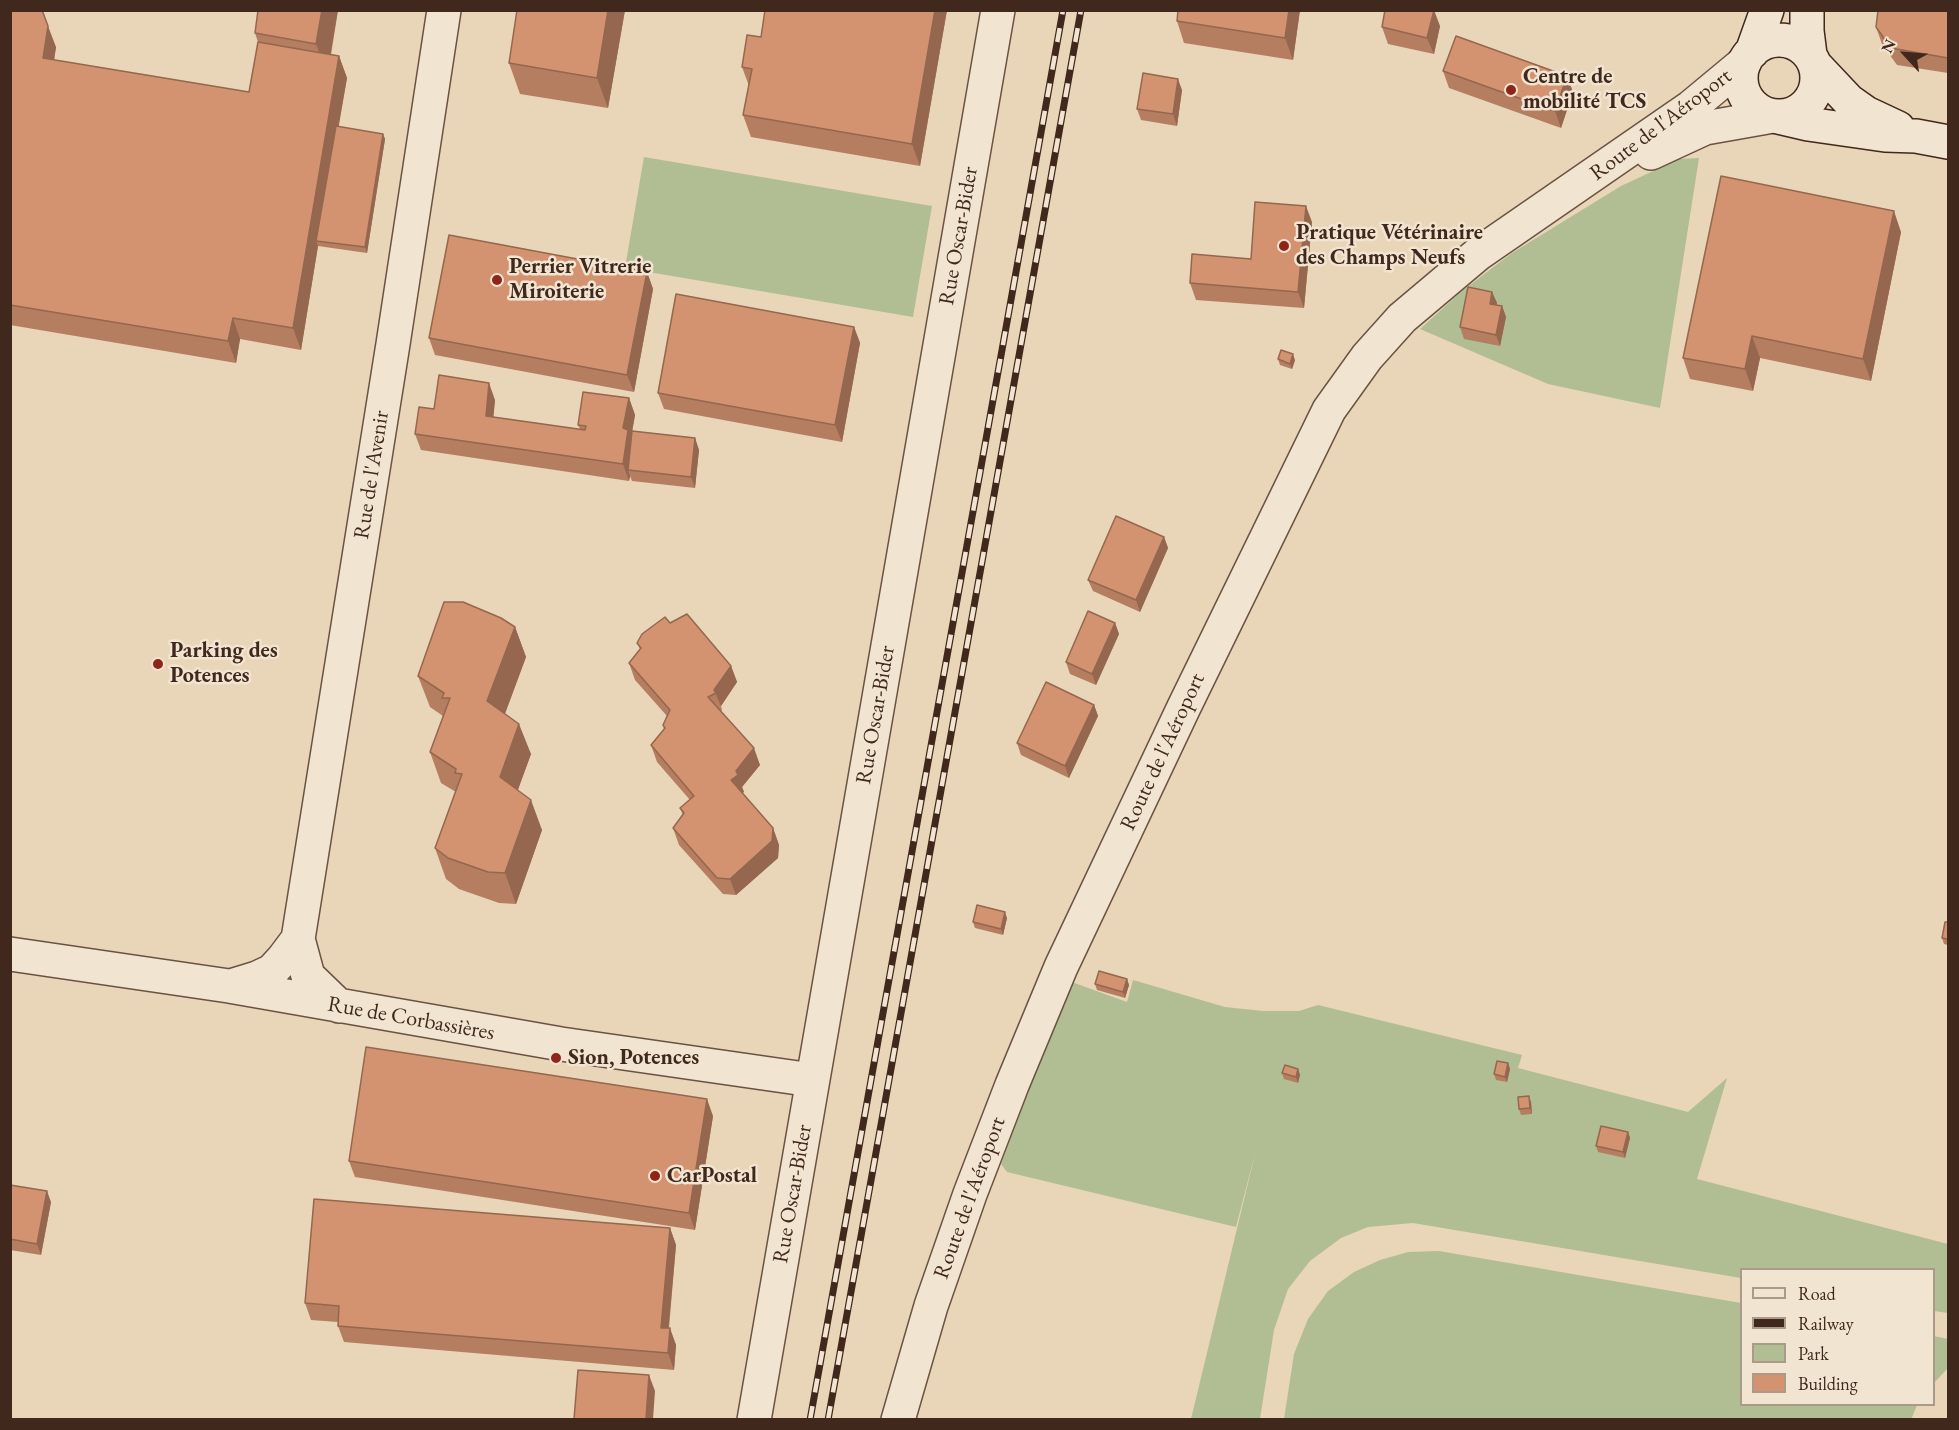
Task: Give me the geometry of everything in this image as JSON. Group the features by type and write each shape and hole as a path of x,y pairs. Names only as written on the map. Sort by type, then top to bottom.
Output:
{"street":[{"name":"Rue de l'Avenir","path":"339,1006 308,976 298,939 444,10"},
{"name":"Rue Oscar-Bider","path":"754,1419 998,10"},
{"name":"Route de l'Aéroport","path":"898,1419 931,1306 969,1194 1061,967 1184,707 1329,410 1367,357 1402,318 1478,254 1691,107 1748,57 1767,10"},
{"path":"1807,10 1807,31 1818,79 1816,91 1810,101 1802,110 1791,115 1776,117 1762,113 1752,106 1746,97 1741,74 1748,57 1760,45 1771,41 1792,42 1802,47 1813,61"},
{"name":"Route de l'Aéroport","path":"1813,61 1849,101 1866,113 1916,136"},
{"name":"Route de l'Aéroport","path":"1578,186 1705,128 1776,117 1808,124 1885,135 1916,136 1948,142"},
{"name":"Rue de l'Avenir","path":"229,986 256,978 272,970 284,959 298,939"},
{"name":"Rue de Corbassières","path":"10,954 229,986 561,1044 812,1080"}],"green space":[{"path":"644,157 932,206 913,317 625,268"},
{"path":"1699,158 1660,408 1548,384 1420,329 1462,291 1512,253 1621,186 1679,159"},
{"path":"1133,980 1225,1007 1263,1011 1299,1011 1318,1005 1522,1055 1518,1068 1688,1112 1727,1078 1697,1179 1948,1244 1948,1313 1935,1311 1935,1268 1740,1268 1740,1278 1413,1223 1368,1227 1341,1238 1310,1261 1288,1289 1274,1330 1260,1419 1191,1419 1256,1150 1236,1227 1007,1172 1001,1164 1069,981 1127,1002"},
{"path":"1439,1251 1740,1303 1740,1406 1917,1406 1911,1420 1284,1419 1294,1354 1308,1319 1328,1291 1354,1272 1380,1260 1408,1252"},
{"path":"1935,1336 1948,1339 1948,1368 1935,1382"}],"building":[{"path":"10,10 42,10 48,26 43,58 249,92 258,42 339,56 293,328 233,318 228,341 10,305"},
{"path":"258,10 322,10 316,44 255,33"},
{"path":"517,10 608,10 597,78 509,63"},
{"path":"765,10 935,10 912,144 743,115 752,69 742,67 747,35 761,37"},
{"path":"1178,10 1289,10 1285,38 1177,21"},
{"path":"1385,10 1434,10 1427,38 1382,27"},
{"path":"1878,10 1948,10 1948,58 1891,48 1876,27"},
{"path":"1456,36 1567,76 1555,111 1443,71"},
{"path":"1143,73 1178,79 1173,114 1137,109"},
{"path":"336,126 383,134 365,247 316,241"},
{"path":"1721,176 1894,211 1863,359 1752,336 1745,369 1683,358"},
{"name":"Pratique Vétérinaire des Champs Neufs","path":"1255,202 1306,206 1298,292 1190,283 1192,254 1251,259"},
{"path":"449,235 647,272 627,375 429,338"},
{"path":"1468,287 1492,292 1490,304 1502,306 1496,335 1460,327"},
{"path":"676,294 854,327 835,425 658,393"},
{"path":"1281,350 1293,354 1290,364 1278,359"},
{"path":"439,375 489,383 486,416 585,430 586,426 578,425 583,392 629,398 623,428 628,430 623,464 415,434 419,407 434,409"},
{"path":"632,431 695,438 691,477 628,470"},
{"path":"1116,516 1164,537 1136,600 1088,580"},
{"path":"444,602 463,602 501,618 515,627 487,701 519,724 500,777 531,800 505,873 488,872 448,858 435,848 462,774 455,773 456,769 430,752 450,698 442,698 444,693 418,676"},
{"path":"1088,611 1115,623 1092,674 1066,662"},
{"path":"687,614 731,666 714,690 716,693 708,697 754,748 736,771 738,775 731,780 773,828 772,841 730,879 717,878 673,828 684,813 680,808 694,796 651,745 665,728 663,725 670,710 629,663 641,648 637,643 642,634 665,617 670,623"},
{"path":"1046,682 1094,705 1065,766 1017,743"},
{"path":"977,905 1005,912 1001,929 973,922"},
{"path":"1945,922 1948,922 1948,939 1942,938"},
{"path":"1099,971 1127,979 1123,992 1095,984"},
{"path":"366,1047 707,1099 689,1213 349,1161"},
{"path":"1497,1061 1508,1063 1505,1077 1494,1074"},
{"path":"1285,1065 1298,1069 1296,1077 1282,1073"},
{"path":"1529,1096 1530,1108 1519,1109 1518,1097"},
{"path":"1601,1126 1628,1132 1623,1152 1596,1146"},
{"path":"10,1185 47,1191 37,1244 10,1239"},
{"path":"314,1199 670,1228 661,1328 670,1328 668,1353 338,1326 339,1306 305,1303"},
{"path":"578,1370 649,1375 646,1419 574,1419"}],"railway":[{"path":"810,1420 1063,10"},
{"path":"828,1420 1081,10"}],"place":[{"name":"Centre de mobilité TCS","path":"1511,90"},
{"name":"Pratique Vétérinaire des Champs Neufs","path":"1284,246"},
{"name":"Perrier Vitrerie Miroiterie","path":"497,280"},
{"name":"Parking des Potences","path":"158,664"},
{"name":"Sion, Potences","path":"556,1058"},
{"name":"CarPostal","path":"655,1176"}]}
